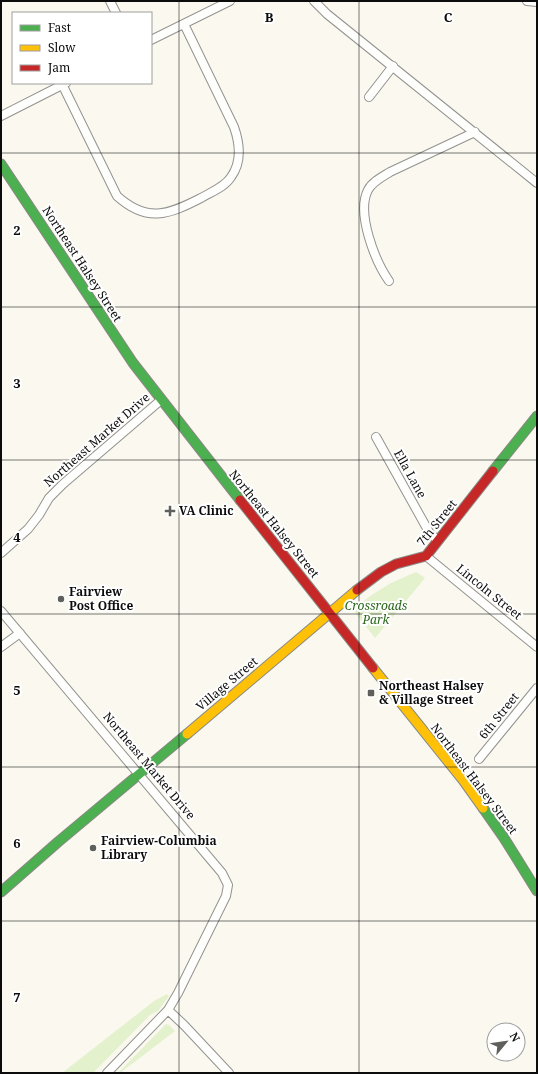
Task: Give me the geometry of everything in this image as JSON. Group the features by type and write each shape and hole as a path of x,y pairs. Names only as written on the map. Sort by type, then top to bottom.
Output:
{"main road":[{"name":"Northeast Halsey Street","path":"1,164 133,363 484,808 537,891"},
{"name":"7th Street","path":"329,612 381,572 396,564 426,556 537,416"},
{"name":"Village Street","path":"1,892 139,773 242,688 329,612"}],"street":[{"path":"110,1 116,12"},
{"path":"152,40 230,1"},
{"path":"314,1 327,14 537,182"},
{"path":"527,1 537,2"},
{"path":"1,116 65,84 117,196 128,205 140,211 152,214 165,214 188,204 221,187 231,178 237,166 239,153 238,140 234,127 184,24"},
{"path":"370,97 393,66"},
{"path":"389,281 378,262 365,220 363,207 364,198 369,188 378,179 396,169 475,132"},
{"name":"Northeast Market Drive","path":"1,553 28,529 39,515 49,498 63,484 161,400"},
{"name":"Ella Lane","path":"376,437 429,532 438,541"},
{"name":"Lincoln Street","path":"426,556 537,647"},
{"name":"Northeast Market Drive","path":"1,611 222,873 228,885 226,896 178,993 168,1010"},
{"path":"1,647 20,633"},
{"name":"6th Street","path":"479,759 537,688"},
{"path":"107,1073 168,1010 229,1073"}],"green space":[{"name":"Crossroads Park","path":"416,572 425,578 375,638 353,610 373,594 391,583"},
{"path":"167,994 169,996 158,1011 150,1015 93,1073 62,1073 154,1001"},
{"path":"166,1024 175,1031 118,1073"}],"traffic: fast":[{"path":"1,164 133,363 240,500"},
{"path":"493,471 537,416"},
{"path":"1,892 58,842 187,734"},
{"path":"483,808 504,838 537,891"}],"traffic: slow":[{"path":"187,734 357,590"},
{"path":"373,668 463,780 483,808"}],"traffic: jam":[{"path":"357,590 381,572 396,564 426,556 493,471"},
{"path":"240,500 373,668"}],"place":[{"name":"VA Clinic","path":"170,511"},
{"name":"Fairview Post Office","path":"61,599"},
{"name":"Northeast Halsey & Village Street","path":"371,693"},
{"name":"Fairview-Columbia Library","path":"93,848"}]}
